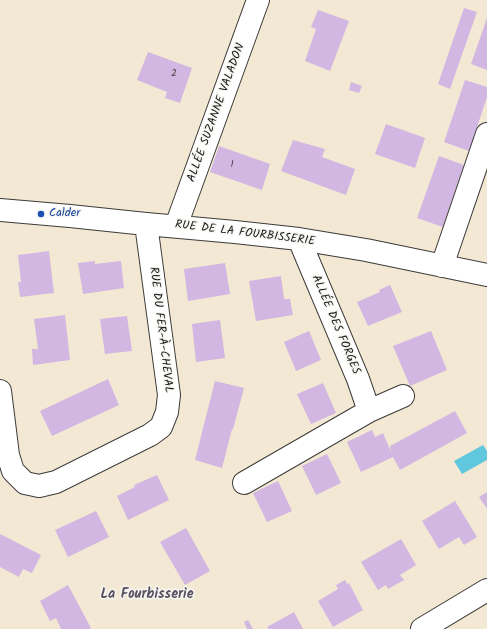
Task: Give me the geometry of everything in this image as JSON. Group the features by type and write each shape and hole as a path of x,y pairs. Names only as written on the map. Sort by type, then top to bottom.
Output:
{"street":[{"name":"ALLÉE SUZANNE VALADON","path":"176,226 258,0"},
{"path":"442,266 487,134"},
{"name":"RUE DE LA FOURBISSERIE","path":"0,210 299,239 366,250 487,275"},
{"name":"RUE DU FER-À-CHEVAL","path":"0,391 8,455 13,471 25,483 39,486 56,482 150,435 161,427 167,412 169,395 146,224"},
{"name":"ALLÉE DES FORGES","path":"299,239 358,379 369,411"},
{"path":"244,483 369,411 403,396"},
{"path":"422,629 487,590"}],"water":[{"path":"483,445 487,451 487,460 462,474 454,461"}],"building":[{"path":"464,8 477,12 450,89 438,84"},
{"path":"318,10 349,21 330,71 305,61 316,29 311,27"},
{"path":"487,18 487,70 471,64"},
{"path":"148,52 192,68 180,103 165,98 167,92 137,80"},
{"path":"465,80 487,87 487,97 469,151 444,142"},
{"path":"351,82 362,86 359,93 349,90"},
{"path":"386,124 425,138 415,168 375,154"},
{"path":"293,140 325,149 322,157 355,169 346,195 281,171"},
{"path":"219,146 270,164 262,190 210,172"},
{"path":"439,156 464,165 443,227 417,218"},
{"path":"49,251 54,293 20,297 18,282 21,282 18,255"},
{"path":"95,261 95,264 121,261 124,288 83,294 78,263"},
{"path":"225,263 230,294 188,301 184,269"},
{"path":"281,276 284,299 290,299 293,315 256,321 249,281"},
{"path":"390,285 402,312 368,326 357,302 380,292 379,290"},
{"path":"65,315 70,360 33,365 32,349 38,349 34,319"},
{"path":"127,316 132,351 105,354 100,319"},
{"path":"220,320 225,358 196,362 192,324"},
{"path":"309,331 321,360 296,371 284,342"},
{"path":"431,331 447,370 410,386 393,346"},
{"path":"108,379 119,405 52,436 40,411"},
{"path":"215,381 244,388 222,468 195,460"},
{"path":"323,383 336,413 311,424 297,394"},
{"path":"455,411 467,433 400,470 393,457 361,472 347,442 372,430 375,437 383,433 391,452 390,446"},
{"path":"327,454 341,483 316,495 302,466"},
{"path":"157,475 169,500 128,520 117,496 135,487 134,485"},
{"path":"278,481 292,511 267,522 253,493"},
{"path":"487,492 487,509 479,497"},
{"path":"455,501 477,537 464,545 459,537 439,549 422,521"},
{"path":"96,511 109,537 68,557 55,530"},
{"path":"186,528 210,571 185,585 160,542"},
{"path":"0,534 41,555 32,573 23,569 19,577 0,567"},
{"path":"401,539 416,565 400,575 404,580 388,589 386,585 378,590 361,562"},
{"path":"345,580 347,584 349,583 363,610 333,627 318,601 338,589 336,585"},
{"path":"68,585 91,628 90,629 61,629 56,618 50,621 40,601"},
{"path":"294,612 303,629 269,629 267,627"},
{"path":"248,620 253,629 247,629 244,622"}],"place":[{"name":"Calder","path":"41,214"}],"district":[{"name":"La Fourbisserie","path":"147,596"}]}
